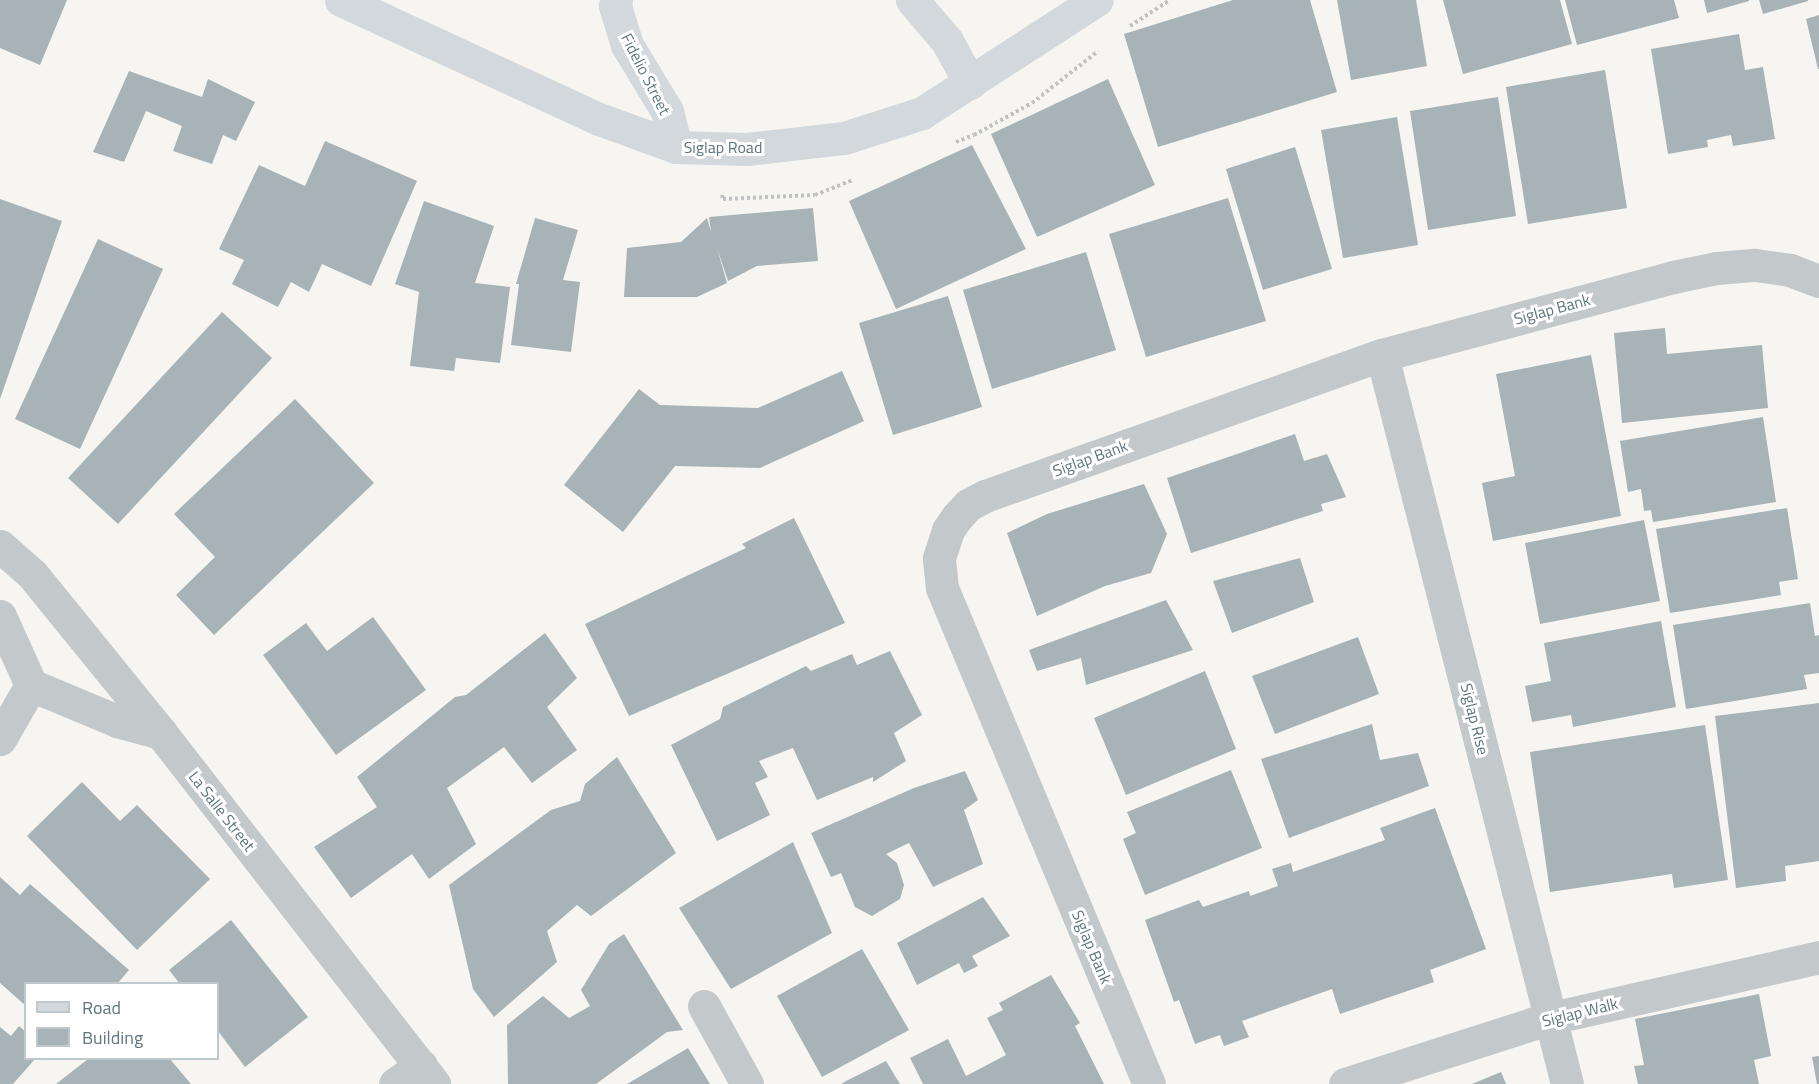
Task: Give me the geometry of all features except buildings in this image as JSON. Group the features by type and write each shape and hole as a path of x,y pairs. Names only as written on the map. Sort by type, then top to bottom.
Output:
{"main road":[{"name":"Siglap Road","path":"341,0 590,115 676,147 747,148 844,138 922,112 1097,0"},
{"name":"Fidelio Street","path":"616,0 615,6 627,45 667,111 676,147"},
{"path":"912,0 947,41 970,83"}],"street":[{"name":"Siglap Bank","path":"1149,1084 942,588 938,570 942,545 957,517 968,505 985,496 1382,355 1672,277 1717,268 1755,265 1790,270 1819,281"},
{"name":"Siglap Rise","path":"1382,355 1567,1084"},
{"name":"La Salle Street","path":"0,546 32,574 161,733 417,1078"},
{"path":"0,616 31,685 117,721 161,733"},
{"path":"0,739 31,685"},
{"name":"Siglap Walk","path":"1345,1084 1551,1018 1819,957"},
{"path":"704,1006 747,1084"}]}
